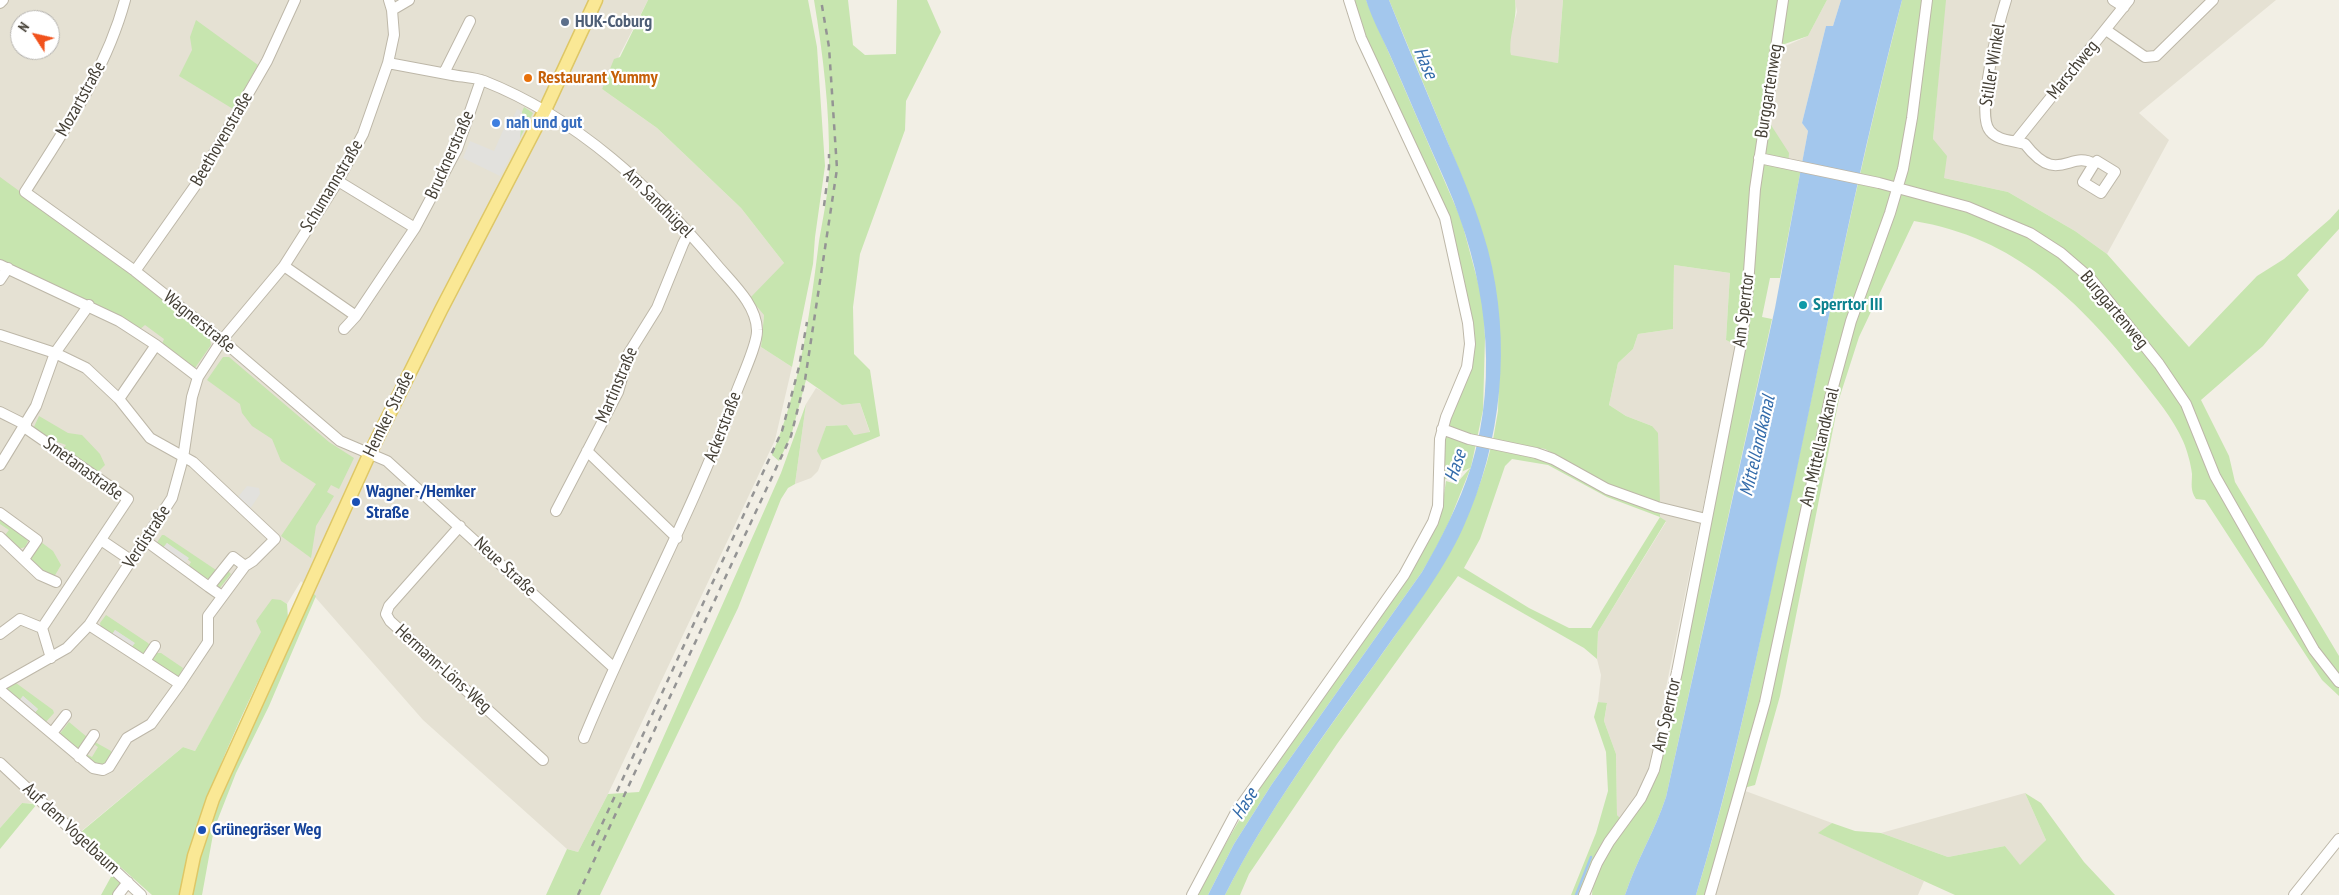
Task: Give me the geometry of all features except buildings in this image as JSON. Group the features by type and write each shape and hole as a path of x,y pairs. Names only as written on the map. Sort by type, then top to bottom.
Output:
{"main road":[{"name":"Hemker Straße","path":"186,895 194,856 213,799 369,455 441,310 545,110 596,0"}],"street":[{"path":"0,4 3,0"},
{"name":"Mozartstraße","path":"25,192 77,110 116,34 125,0"},
{"name":"Beethovenstraße","path":"136,271 195,186 266,62 296,0"},
{"name":"Schumannstraße","path":"222,340 284,266 338,180 363,134 388,64 394,34 391,5 409,0"},
{"path":"1192,895 1235,814 1404,575 1426,537 1438,506 1442,429 1466,367 1470,344 1460,278 1444,218 1361,38 1349,0"},
{"name":"Burggartenweg","path":"1783,0 1759,158 1879,183 1968,207 2030,233 2061,253 2090,278 2159,364 2186,404 2215,476 2314,650 2339,682"},
{"name":"Am Mittellandkanal","path":"1710,895 1771,677 1830,398 1851,321 1897,189 1912,118 1927,0"},
{"name":"Stiller Winkel","path":"2006,0 1995,32 1984,120 1989,131 2001,139 2025,144 2036,157 2047,164 2060,166 2078,161 2090,161 2094,164"},
{"path":"2113,0 2126,3"},
{"path":"2106,30 2145,57 2156,56 2213,0"},
{"name":"Marschweg","path":"2016,141 2126,3"},
{"path":"444,74 470,21"},
{"name":"Am Sandhügel","path":"388,64 481,80 545,110 619,164 689,232 755,312"},
{"name":"Brucknerstraße","path":"344,329 356,316 415,228 456,149 481,80"},
{"name":"Am Sperrtor","path":"1584,895 1596,863 1641,798 1654,770 1677,672 1744,326 1759,158"},
{"path":"338,180 415,228"},
{"name":"Wagnerstraße","path":"25,192 136,271 222,340 340,441 369,455"},
{"name":"Martinstraße","path":"556,511 618,392 629,353 657,308 682,244 689,232"},
{"path":"0,280 4,266 89,305 119,321 156,345 198,377"},
{"path":"284,266 356,316"},
{"name":"Smetanastraße","path":"0,465 36,406 55,354 89,305"},
{"name":"Ackerstraße","path":"584,738 613,666 677,538 717,447 758,333 755,312"},
{"path":"0,336 55,354 86,368 119,399 150,438 193,462 275,539 253,561 245,566 222,596 208,616 208,642 151,724 127,738 109,767 103,770 93,768 0,690"},
{"name":"Verdistraße","path":"0,686 67,648 89,624 146,541 172,498 183,458 192,397 198,377 222,340"},
{"path":"119,399 156,345"},
{"path":"0,412 25,426"},
{"name":"Smetanastraße","path":"25,426 128,498 42,628"},
{"path":"1442,429 1469,439 1536,453 1553,459 1607,489 1657,507 1706,519"},
{"path":"587,451 677,538"},
{"name":"Neue Straße","path":"369,455 387,461 613,666"},
{"path":"0,513 37,540 24,559"},
{"name":"Hermann-Löns-Weg","path":"460,526 389,606 386,614 390,621 543,760"},
{"path":"0,537 40,575 56,582"},
{"path":"101,540 132,561"},
{"path":"146,541 222,596"},
{"path":"209,587 233,557 245,566"},
{"path":"0,634 20,619 42,628 51,658"},
{"path":"89,624 180,684"},
{"path":"145,661 155,646"},
{"path":"52,734 66,714"},
{"path":"79,757 94,735"},
{"name":"Auf dem Vogelbaum","path":"0,763 141,895"},
{"path":"2294,895 2339,839"},
{"path":"118,895 128,882"}],"shaded area":[{"path":"0,0 648,0 602,89 657,128 741,208 784,263 764,315 761,347 792,367 775,440 608,794 578,852 567,849 423,720 301,581 287,604 281,600 195,751 183,747 73,838 36,803 22,803 0,828"},
{"path":"1515,0 1563,0 1558,63 1511,56 1509,40 1517,12"},
{"path":"1827,0 1841,0 1833,26 1826,26 1802,123 1808,131 1801,169 1788,166 1769,122 1781,48 1808,36"},
{"path":"1945,0 2276,0 2139,113 2169,140 2107,254 2075,231 2008,192 1944,178 1933,139"},
{"path":"517,109 522,112 520,138 500,176 463,158 470,141 494,151 505,126 509,127"},
{"path":"1674,265 1730,273 1726,340 1736,345 1650,766 1639,794 1620,819 1617,815 1616,754 1604,721 1607,704 1598,702 1601,675 1597,659 1598,632 1666,522 1660,517 1652,426 1626,416 1609,405 1618,363 1633,349 1638,334 1673,329"},
{"path":"816,388 833,397 842,405 860,403 870,433 854,435 847,425 826,426 818,451 822,460 818,471 811,478 795,484 806,404"},
{"path":"247,486 259,488 260,494 250,509 237,498"},
{"path":"167,543 189,558 184,565 162,549"},
{"path":"115,630 135,643 130,649 111,636"},
{"path":"23,696 38,709 33,715 18,702"},
{"path":"1740,789 1832,823 1819,833 1924,881 1918,895 1710,895"},
{"path":"2025,793 2046,840 2020,866 2005,846 1948,857 1881,833"}],"green space":[{"path":"648,0 808,0 817,47 825,166 813,264 792,367 761,347 764,315 750,298 784,263 741,208 657,128 602,89 614,59 620,57"},
{"path":"814,0 848,0 853,45 865,55 896,54 897,0 927,0 941,32 906,101 905,130 860,254 853,307 854,354 870,370 880,436 822,460 817,451 826,426 847,425 854,435 870,432 860,403 842,405 806,380 791,436 779,461 772,455 790,404 803,350 829,175 827,104"},
{"path":"1349,0 1366,0 1461,219 1483,301 1485,338 1483,410 1471,467 1449,522 1422,572 1272,784 1234,844 1208,895 1196,895 1266,774 1409,571 1441,514 1446,481 1456,484 1470,468 1439,482 1440,440 1470,344 1445,218"},
{"path":"1389,0 1515,0 1516,7 1510,47 1511,55 1558,63 1563,0 1827,0 1808,36 1770,49 1760,120 1769,122 1789,153 1788,166 1801,169 1780,278 1770,278 1762,317 1772,319 1666,797 1625,895 1592,895 1594,865 1580,895 1571,895 1596,833 1608,791 1606,752 1594,717 1598,702 1607,703 1604,721 1616,754 1617,815 1626,824 1661,758 1744,349 1726,340 1730,273 1674,265 1673,329 1638,334 1633,349 1618,363 1609,405 1626,416 1652,426 1658,433 1660,503 1609,485 1545,449 1493,440 1498,411 1500,337 1464,182"},
{"path":"1902,0 1946,0 1933,139 1947,156 1944,178 2008,192 2075,231 2107,254 2189,347 2257,276 2284,259 2339,209 2339,229 2297,275 2309,290 2263,346 2201,400 2229,456 2235,482 2339,656 2339,696 2322,680 2205,500 2196,499 2194,496 2191,466 2187,453 2179,432 2169,416 2093,323 2042,277 2014,257 1983,241 1950,229 1914,221 1859,337 1839,399 1780,696 1755,785 1740,789 1710,895 1696,895 1743,719 1824,337"},
{"path":"196,20 258,65 233,109 179,76 192,50 190,37"},
{"path":"524,107 533,113 520,138 522,112"},
{"path":"0,177 125,268 210,339 211,345 195,368 191,369 162,344 164,339 145,325 139,330 0,261"},
{"path":"223,357 229,357 329,442 354,458 339,489 331,485 327,492 334,496 316,526 311,558 281,536 316,484 281,461 272,439 252,426 242,413 240,404 207,380"},
{"path":"806,404 795,484 788,488 781,499 738,608 600,895 546,895 567,849 578,852 608,794 639,792 781,473"},
{"path":"39,416 68,433 82,435 100,454 105,465 97,473 62,450 66,445 44,437 33,429"},
{"path":"1491,447 1546,458 1660,510 1660,517 1666,521 1598,632 1597,659 1584,648 1458,576 1337,744 1249,874 1240,895 1225,895 1256,838 1292,782 1405,621 1440,567 1470,510","holes":["1512,459 1548,465 1607,497 1660,517 1591,628 1569,628 1529,608 1464,568 1480,539 1505,466"]},
{"path":"0,516 29,539 25,547 19,549 5,535 9,530 0,524"},
{"path":"162,535 216,570 210,580 188,567 191,562 167,543 162,549 156,544"},
{"path":"41,542 53,551 61,565 54,577 43,572 29,559"},
{"path":"228,571 231,574 219,589 217,585"},
{"path":"312,592 316,596 269,706 236,773 214,829 202,895 191,895 198,859 216,802"},
{"path":"272,599 281,600 287,604 288,618 240,719 211,788 188,859 180,895 152,895 81,832 183,747 195,751 261,632 256,621"},
{"path":"106,615 148,643 150,646 143,655 130,649 134,643 115,630 111,636 101,628 100,623"},
{"path":"157,653 161,653 183,668 178,679 154,664 152,660"},
{"path":"16,683 53,710 54,713 44,724 33,715 38,709 23,696 18,702 6,692 7,688"},
{"path":"69,722 87,737 77,751 58,736"},
{"path":"95,742 111,751 113,756 107,764 95,765 85,759 86,754 92,757 98,747 92,743"},
{"path":"2025,793 2041,803 2084,862 2115,895 1955,895 1818,833 1832,823 1855,831 1881,833 1948,857 2005,846 2020,865 2046,840"},
{"path":"22,803 37,804 0,849 0,828"},
{"path":"112,875 121,884 113,895 101,895"}],"water":[{"path":"1366,0 1389,0 1465,182 1484,236 1495,285 1500,320 1501,356 1494,427 1487,461 1476,495 1463,528 1445,563 1296,775 1241,864 1225,895 1208,895 1234,844 1272,784 1422,572 1443,534 1461,494 1471,467 1480,431 1485,395 1484,323 1479,287 1470,252 1446,183"},
{"name":"Mittellandkanal","path":"1841,0 1902,0 1867,144 1757,657 1738,737 1696,895 1625,895 1666,797 1775,308 1808,131 1802,123 1826,26 1833,26"}],"waterway":[{"path":"1576,895 1591,857"}],"railway":[{"path":"578,895 791,436 805,380 837,169 829,47 821,0"},
{"path":"824,206 829,154"},
{"path":"592,846 782,431 799,367 807,322"}],"place":[{"name":"HUK-Coburg","path":"565,22"},
{"name":"Restaurant Yummy","path":"528,78"},
{"name":"nah und gut","path":"496,123"},
{"name":"Sperrtor III","path":"1803,305"},
{"name":"Wagner-/Hemker Straße","path":"356,502"},
{"name":"Grünegräser Weg","path":"202,830"}],"water label":[{"name":"Hase","path":"1425,63"},
{"name":"Hase","path":"1456,466"},
{"name":"Hase","path":"1245,804"}]}
